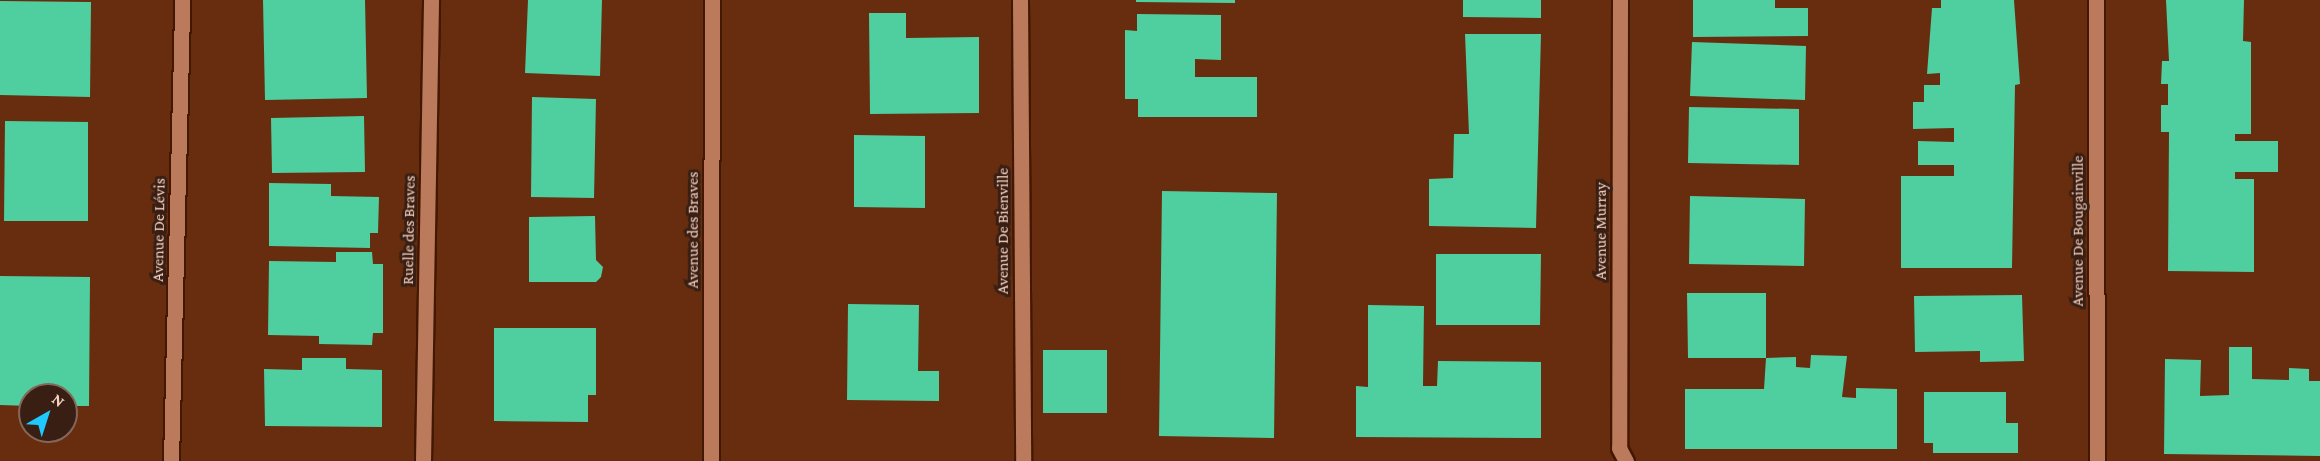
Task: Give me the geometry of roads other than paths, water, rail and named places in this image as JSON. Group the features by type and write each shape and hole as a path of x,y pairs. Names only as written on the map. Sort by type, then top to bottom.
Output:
{"street":[{"name":"Avenue De Lévis","path":"171,461 182,0"},
{"name":"Ruelle des Braves","path":"423,461 431,0"},
{"name":"Avenue des Braves","path":"711,461 712,0"},
{"name":"Avenue De Bienville","path":"1020,0 1023,461"},
{"name":"Avenue Murray","path":"1620,0 1619,448 1626,461"},
{"name":"Avenue De Bougainville","path":"2096,0 2097,461"}]}
